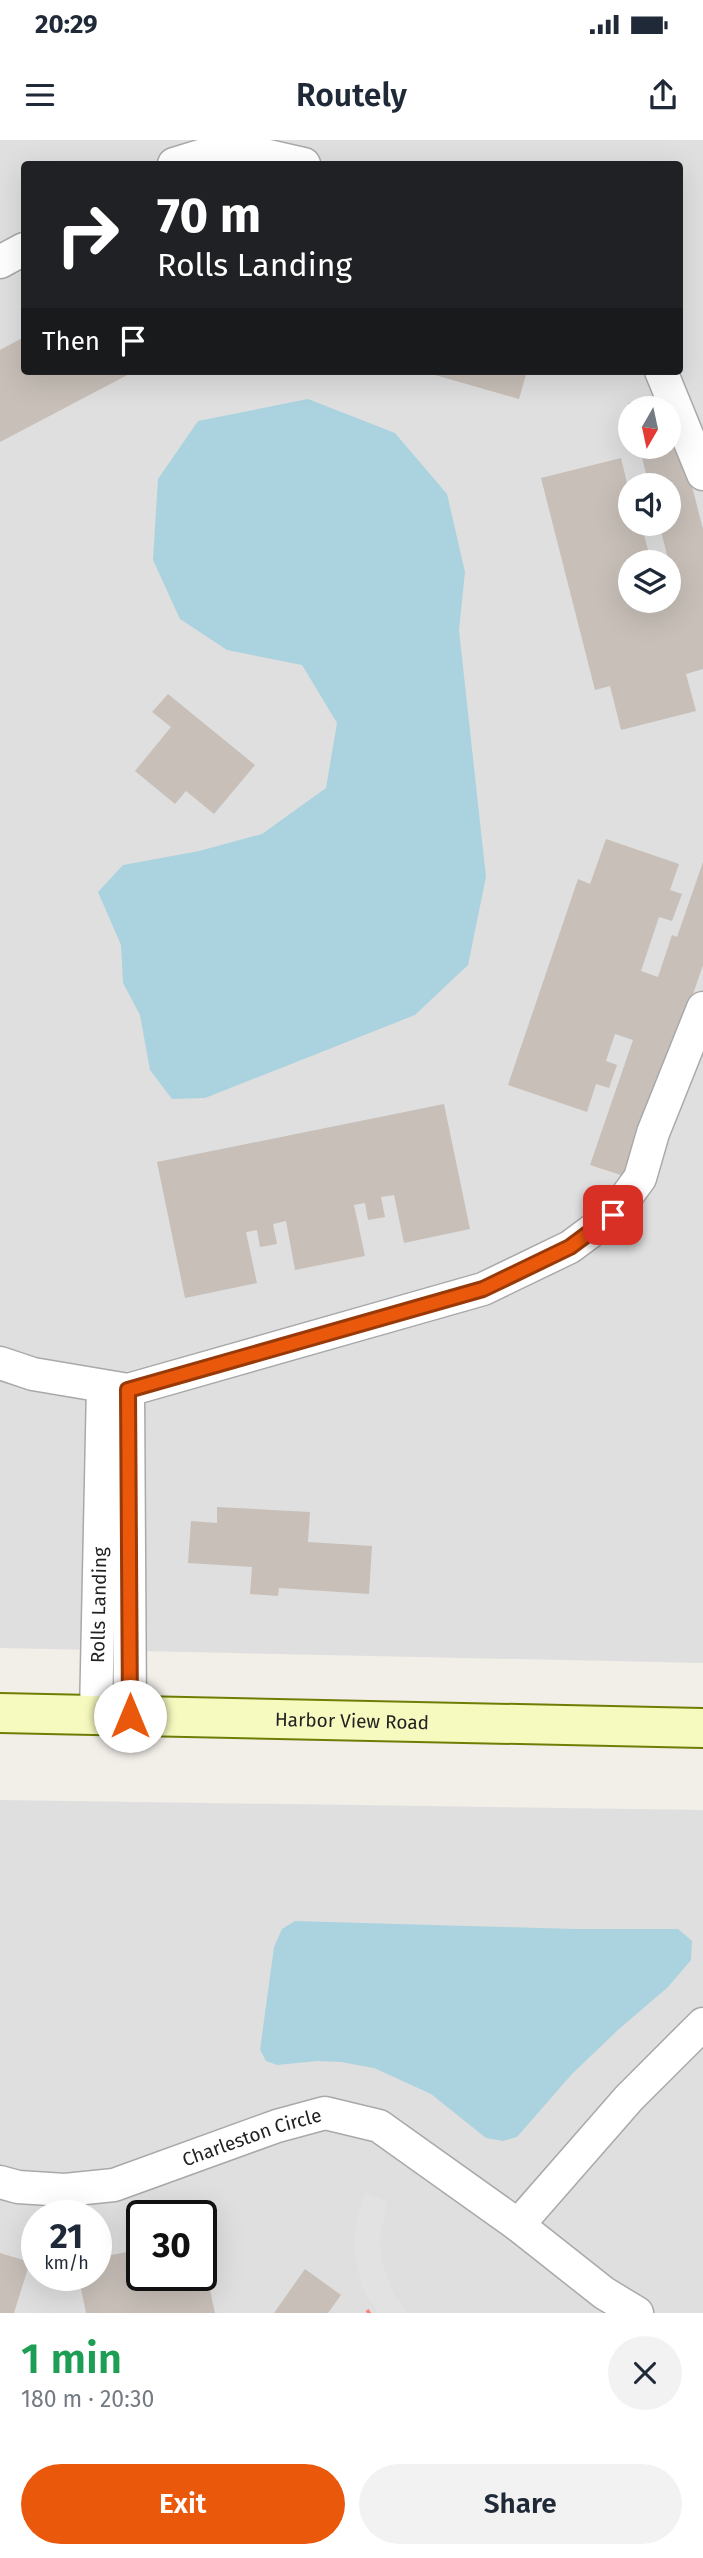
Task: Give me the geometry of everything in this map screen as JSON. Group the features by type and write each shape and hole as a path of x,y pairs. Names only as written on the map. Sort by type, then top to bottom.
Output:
{"main road":[{"name":"Harbor View Road","path":"0,1713 703,1728"}],"street":[{"path":"184,161 209,153 264,155 291,161"},
{"path":"0,262 21,251"},
{"path":"663,375 703,474"},
{"path":"0,1363 33,1374 116,1389 483,1289 570,1247 613,1215 640,1178 653,1133 703,1008"},
{"name":"Rolls Landing","path":"113,1716 116,1389"},
{"path":"518,2224 629,2098 703,2024"},
{"name":"Charleston Circle","path":"0,2182 18,2187 65,2190 114,2185 276,2126 324,2113 379,2126 518,2224 604,2293 637,2313"}],"shaded area":[{"path":"0,140 703,140 703,1663 0,1648"},
{"path":"0,1800 703,1810 703,2313 0,2313"},
{"path":"365,2193 387,2201 380,2239 382,2263 396,2298 409,2313 378,2313 361,2285 355,2239 356,2222"}],"water":[{"path":"308,399 395,433 447,494 465,572 459,630 486,877 468,965 415,1015 205,1098 172,1099 150,1070 140,1015 123,983 121,945 98,892 123,865 199,851 262,834 326,788 337,723 302,665 227,650 180,619 153,560 158,479 198,421"},
{"path":"295,1921 575,1929 678,1929 692,1941 691,1960 668,1987 572,2074 517,2137 503,2141 486,2138 431,2094 374,2068 341,2062 317,2061 277,2065 266,2061 260,2050 274,1947 282,1929"}],"building":[{"path":"21,339 21,375 127,375 0,442 0,350"},
{"path":"435,375 526,375 519,399"},
{"path":"681,444 703,529 703,669 686,674 696,711 621,730 610,686 595,690 541,478 621,459 625,473 618,473 618,536 644,536 648,550 618,550 618,613 681,613 681,550 666,550 662,536 681,536 681,473 646,473 642,459 681,459"},
{"path":"168,694 255,765 214,814 186,791 175,804 135,771 171,727 152,712"},
{"path":"606,839 679,864 670,890 682,894 672,921 659,917 641,971 658,977 672,935 677,937 703,862 703,965 630,1178 590,1165 633,1040 615,1034 606,1061 617,1065 609,1088 596,1084 587,1112 508,1085 578,879 590,884"},
{"path":"444,1104 470,1229 404,1243 394,1195 381,1197 385,1217 368,1220 365,1203 354,1205 365,1256 295,1270 286,1221 273,1224 277,1244 260,1247 257,1230 246,1232 257,1283 185,1298 157,1162"},
{"path":"217,1507 310,1512 308,1542 372,1546 369,1594 279,1588 278,1596 250,1594 252,1567 188,1563 191,1521 217,1523"},
{"path":"126,2252 126,2291 210,2291 215,2313 86,2313 81,2291 112,2291 112,2255"},
{"path":"0,2253 21,2259 21,2291 14,2313 0,2313"},
{"path":"305,2269 341,2295 328,2313 274,2313"}],"route":[{"path":"130,1716 128,1390 483,1289 570,1247 613,1215"}]}
